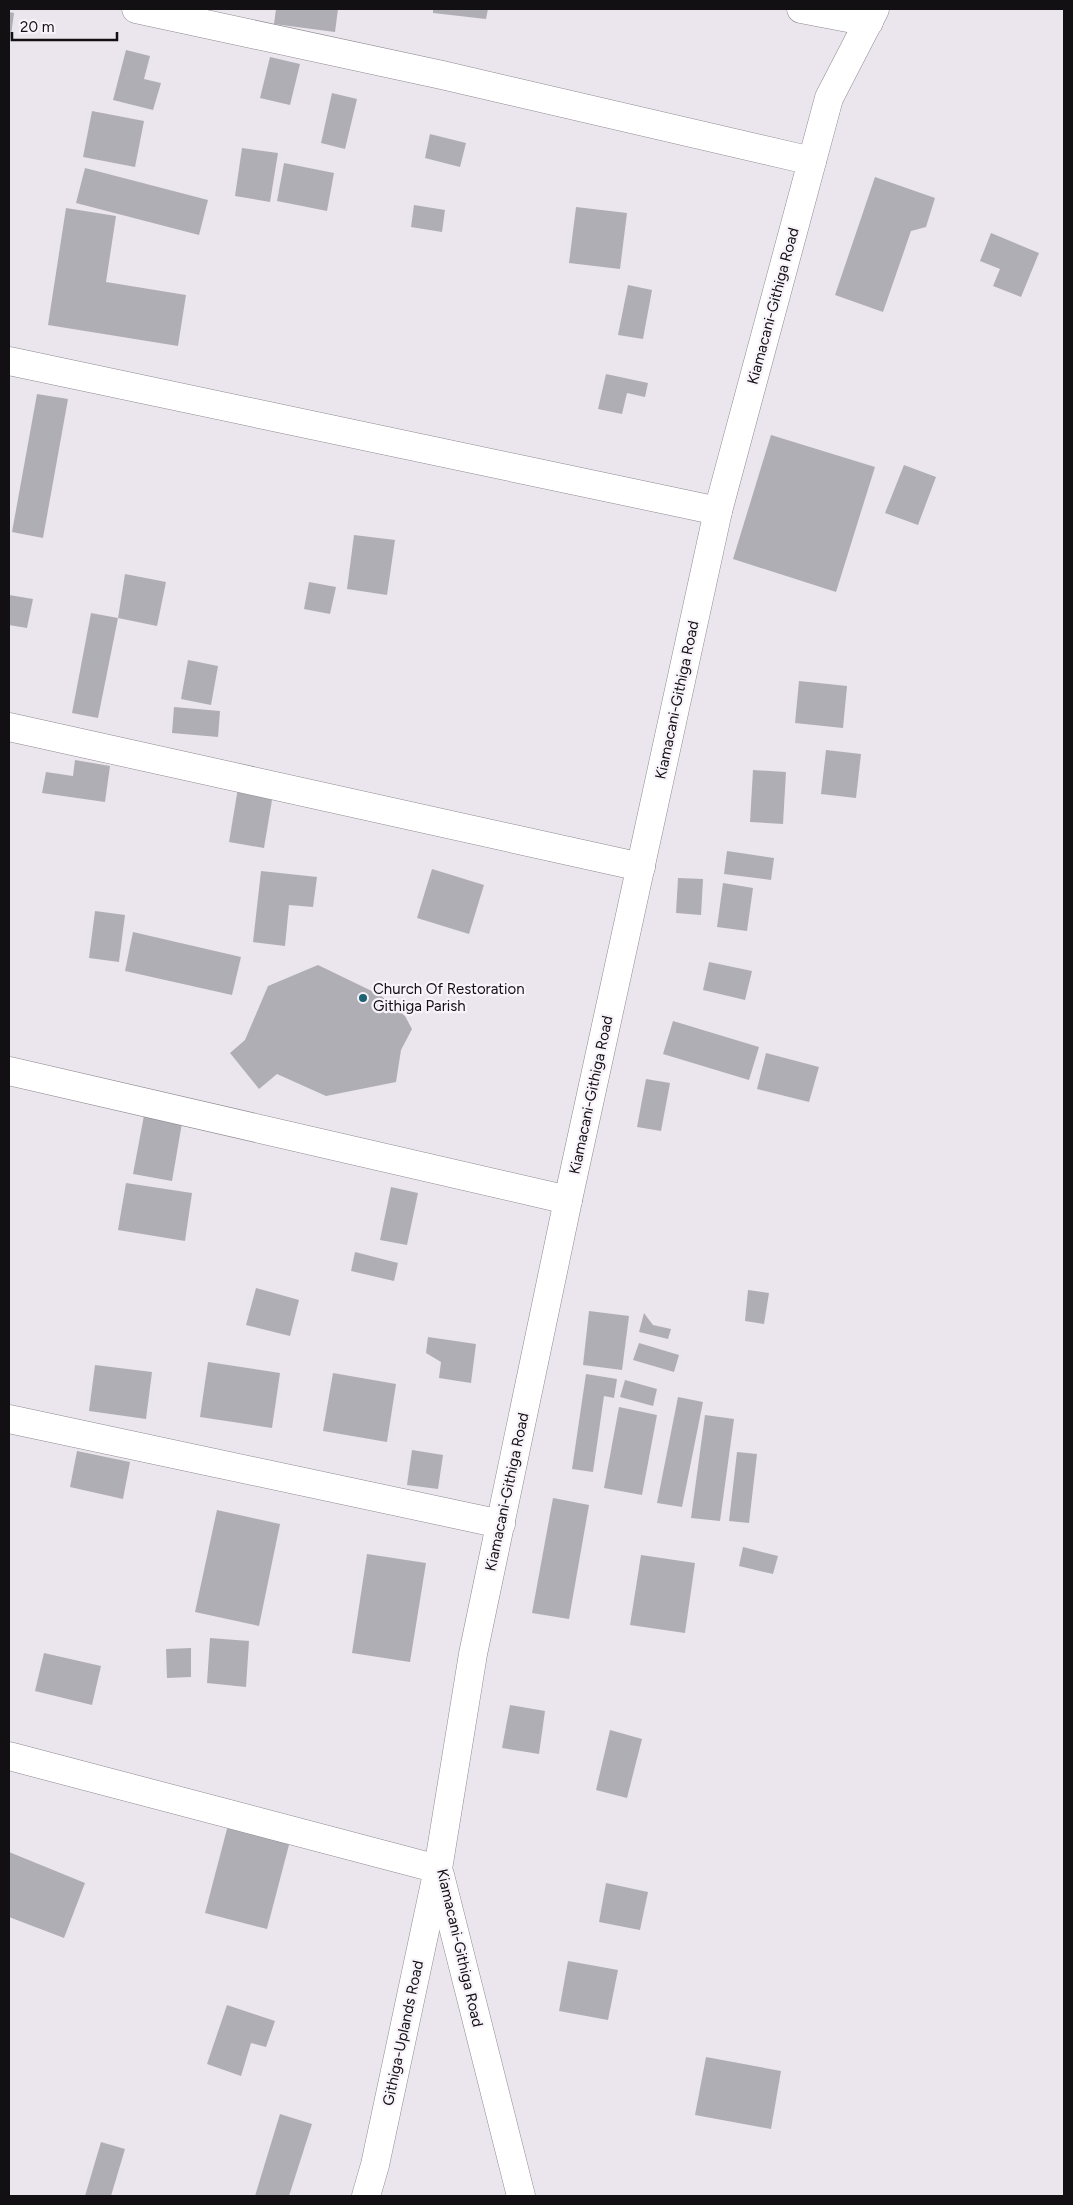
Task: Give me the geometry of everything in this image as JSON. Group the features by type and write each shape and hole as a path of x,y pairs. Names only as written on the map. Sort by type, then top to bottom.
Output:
{"street":[{"path":"136,9 442,75 812,161"},
{"path":"801,9 872,15"},
{"name":"Kiamacani-Githiga Road","path":"521,2196 438,1869 473,1654 568,1200 718,511 829,98 872,15"},
{"path":"9,362 718,511"},
{"path":"9,727 641,867"},
{"path":"9,1070 568,1200"},
{"path":"9,1419 501,1524"},
{"path":"9,1756 438,1869"},
{"name":"Githiga-Uplands Road","path":"366,2196 377,2156 438,1869"}],"building":[{"path":"276,9 338,9 335,32 274,24"},
{"path":"433,9 488,9 486,19 433,13"},
{"path":"9,12 14,13 10,43 9,43"},
{"path":"126,50 150,56 144,79 161,83 153,110 113,100"},
{"path":"270,57 300,64 290,105 260,98"},
{"path":"332,93 357,99 345,149 321,143"},
{"path":"92,111 144,121 135,167 83,157"},
{"path":"430,134 466,143 460,167 425,158"},
{"path":"242,148 278,153 270,202 235,196"},
{"path":"284,163 334,173 327,211 277,201"},
{"path":"85,168 208,200 199,235 76,203"},
{"path":"875,177 935,198 926,227 911,231 883,312 835,295"},
{"path":"414,205 445,210 442,232 411,227"},
{"path":"576,207 627,213 620,269 569,263"},
{"path":"66,208 116,216 106,282 186,295 178,346 48,325"},
{"path":"991,233 1039,253 1021,297 993,286 1000,269 980,261"},
{"path":"628,285 652,290 643,339 618,335"},
{"path":"606,374 648,383 645,397 627,393 622,414 598,409"},
{"path":"37,394 68,399 43,538 12,532"},
{"path":"771,435 875,467 836,592 733,559"},
{"path":"904,465 936,477 918,525 885,513"},
{"path":"354,535 395,540 387,595 347,589"},
{"path":"125,574 166,582 157,626 118,618"},
{"path":"309,582 336,587 330,614 304,609"},
{"path":"9,595 33,599 27,628 9,625"},
{"path":"91,613 118,618 98,718 72,713"},
{"path":"188,660 218,666 211,705 181,699"},
{"path":"799,681 847,686 843,728 795,723"},
{"path":"174,707 220,711 218,737 172,733"},
{"path":"826,750 861,754 856,798 821,794"},
{"path":"75,760 110,766 105,802 42,793 46,772 73,776"},
{"path":"753,770 786,772 783,824 750,822"},
{"path":"238,788 273,794 264,848 229,842"},
{"path":"727,851 774,858 771,880 724,874"},
{"path":"432,869 484,885 469,934 417,918"},
{"path":"261,871 317,877 313,907 289,905 285,946 253,942"},
{"path":"678,878 703,879 701,915 676,913"},
{"path":"723,883 753,888 747,931 717,927"},
{"path":"95,911 125,915 119,962 89,958"},
{"path":"133,932 241,957 232,995 125,971"},
{"path":"709,962 752,971 745,1000 703,990"},
{"path":"318,965 380,995 405,1016 412,1029 401,1050 396,1082 326,1096 277,1074 259,1089 230,1053 245,1040 268,986"},
{"path":"673,1021 759,1047 749,1080 663,1054"},
{"path":"766,1053 819,1067 809,1102 757,1089"},
{"path":"646,1079 670,1083 661,1131 637,1127"},
{"path":"145,1110 183,1117 172,1181 133,1174"},
{"path":"126,1183 192,1193 185,1241 118,1230"},
{"path":"391,1187 418,1193 407,1245 380,1240"},
{"path":"355,1252 398,1263 394,1281 351,1271"},
{"path":"256,1288 299,1300 290,1336 246,1325"},
{"path":"748,1290 769,1293 764,1324 745,1321"},
{"path":"589,1311 629,1316 622,1370 583,1365"},
{"path":"644,1313 653,1325 671,1329 668,1339 639,1332"},
{"path":"428,1337 476,1344 471,1383 439,1378 441,1362 426,1353"},
{"path":"639,1343 679,1355 674,1372 633,1360"},
{"path":"208,1362 280,1373 272,1428 200,1417"},
{"path":"95,1365 152,1372 146,1419 89,1411"},
{"path":"333,1373 396,1384 387,1442 323,1431"},
{"path":"586,1374 617,1379 614,1398 604,1396 593,1472 572,1469"},
{"path":"625,1380 657,1389 653,1406 620,1397"},
{"path":"678,1397 703,1402 682,1507 657,1503"},
{"path":"619,1407 657,1415 642,1495 604,1488"},
{"path":"705,1415 734,1419 720,1521 691,1518"},
{"path":"412,1450 443,1455 438,1489 407,1485"},
{"path":"77,1451 130,1462 123,1499 70,1487"},
{"path":"737,1452 757,1454 749,1523 729,1521"},
{"path":"553,1498 589,1505 569,1619 532,1613"},
{"path":"217,1510 280,1524 259,1626 195,1612"},
{"path":"743,1547 778,1556 773,1574 739,1566"},
{"path":"367,1554 426,1563 410,1662 352,1653"},
{"path":"641,1555 695,1563 685,1633 630,1625"},
{"path":"210,1638 249,1641 246,1687 207,1683"},
{"path":"191,1648 191,1677 167,1678 166,1649"},
{"path":"44,1653 101,1666 92,1705 35,1691"},
{"path":"510,1705 545,1711 539,1754 502,1748"},
{"path":"610,1730 642,1739 627,1798 596,1790"},
{"path":"228,1825 290,1841 267,1929 205,1913"},
{"path":"9,1852 85,1883 64,1938 9,1917"},
{"path":"606,1883 648,1892 640,1930 599,1922"},
{"path":"568,1961 618,1970 608,2020 559,2011"},
{"path":"227,2005 275,2021 266,2047 251,2043 241,2076 207,2064"},
{"path":"706,2057 781,2071 771,2129 695,2115"},
{"path":"280,2114 312,2124 289,2196 255,2196"},
{"path":"101,2142 125,2149 111,2196 85,2196"}],"place":[{"name":"Church Of Restoration Githiga Parish","path":"363,998"}]}
